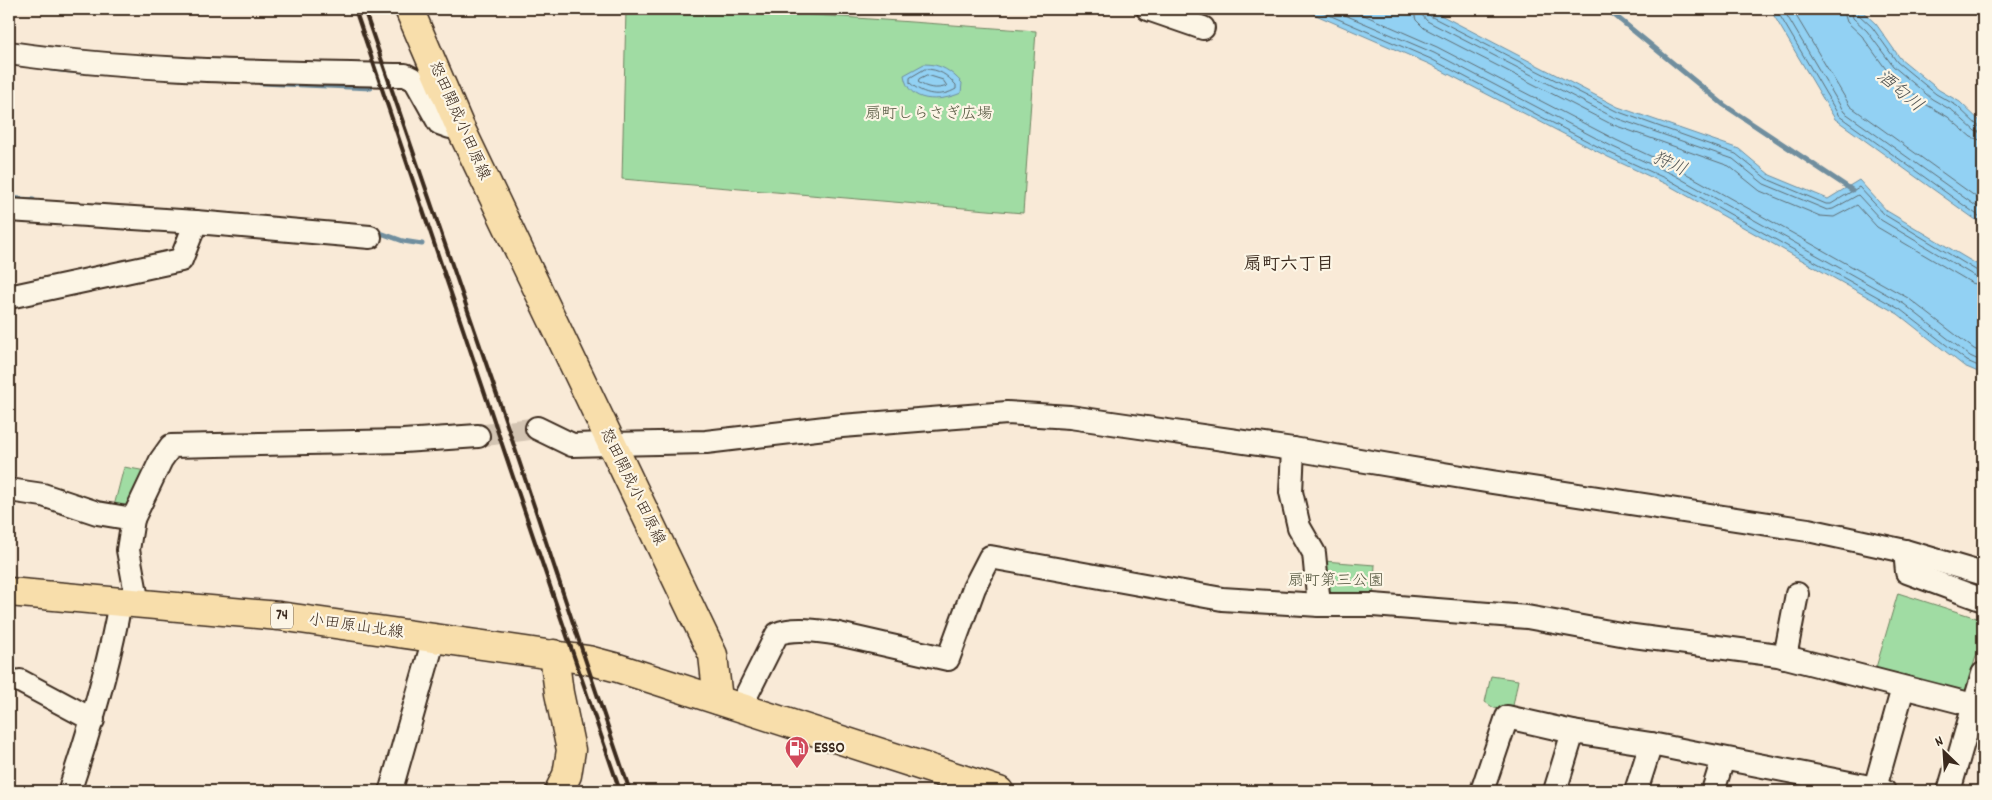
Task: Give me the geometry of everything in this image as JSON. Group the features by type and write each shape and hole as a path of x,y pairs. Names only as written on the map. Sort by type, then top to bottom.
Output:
{"main road":[{"name":"怒田開成小田原線","path":"410,9 459,125 610,444 713,655 729,704"},
{"name":"小田原山北線","path":"9,592 278,616 554,654 618,668 729,704"},
{"path":"554,654 559,693 571,750 567,776 560,791"},
{"path":"729,704 999,791"}],"street":[{"path":"1148,9 1203,28"},
{"path":"9,53 43,58 177,69 405,75 415,80 439,123 450,126 459,125"},
{"path":"9,210 196,222 370,237"},
{"path":"9,297 181,260 196,222"},
{"path":"537,428 572,445 706,442 842,426 1007,413 1070,417 1293,449 1492,482 1808,530 1905,551 1983,574"},
{"path":"70,786 93,720 112,650 129,603 128,550 133,519 161,460 171,446 403,441 478,436"},
{"path":"1293,449 1291,492 1299,527 1314,553 1319,605"},
{"path":"9,490 43,495 97,513 133,519"},
{"path":"1905,551 1907,572 1983,600"},
{"path":"729,704 777,634 783,631 834,633 948,659 974,588 990,557 1222,599 1319,605 1374,605 1527,618 1626,636 1785,656 1903,688 1977,703"},
{"path":"1785,656 1797,594"},
{"path":"392,786 434,638"},
{"path":"1949,791 1977,703 1983,674"},
{"path":"20,681 93,720"},
{"path":"1482,791 1508,717 1573,732 1651,744 1723,759 1795,782 1878,790 1903,688"},
{"path":"1555,791 1573,732"},
{"path":"1636,791 1651,744"},
{"path":"1714,791 1723,759"}],"green space":[{"name":"扇町しらさぎ広場","path":"626,9 731,9 1036,31 1023,213 622,179"},
{"path":"124,467 146,471 126,513 113,510"},
{"name":"扇町第三公園","path":"1311,560 1375,565 1373,598 1320,600"},
{"path":"1898,593 1983,620 1983,634 1964,695 1875,671"},
{"path":"1491,676 1518,680 1512,711 1494,708 1485,702"}],"water":[{"name":"狩川","path":"1302,9 1429,9 1618,107 1739,149 1770,175 1828,199 1859,180 1887,211 1983,268 1983,374 1964,366 1898,314 1668,185 1608,157 1429,64"},
{"name":"酒匂川","path":"1770,9 1860,9 1876,24 1900,58 1939,90 1960,102 1983,124 1983,225 1835,119"},
{"path":"924,64 941,67 954,75 962,83 961,93 935,99 918,96 907,84 904,75"}],"waterway":[{"path":"1607,9 1724,105 1852,190"},
{"path":"51,69 80,72"},
{"path":"261,83 371,88"},
{"path":"9,198 33,200"},
{"path":"375,231 403,241 422,244"}],"tunnel":[{"path":"478,436 537,428"}],"railway":[{"path":"355,9 620,791"},
{"path":"364,9 630,791"}],"place":[{"name":"ESSO","path":"797,769"}],"district":[{"name":"扇町六丁目","path":"1289,265"}]}
